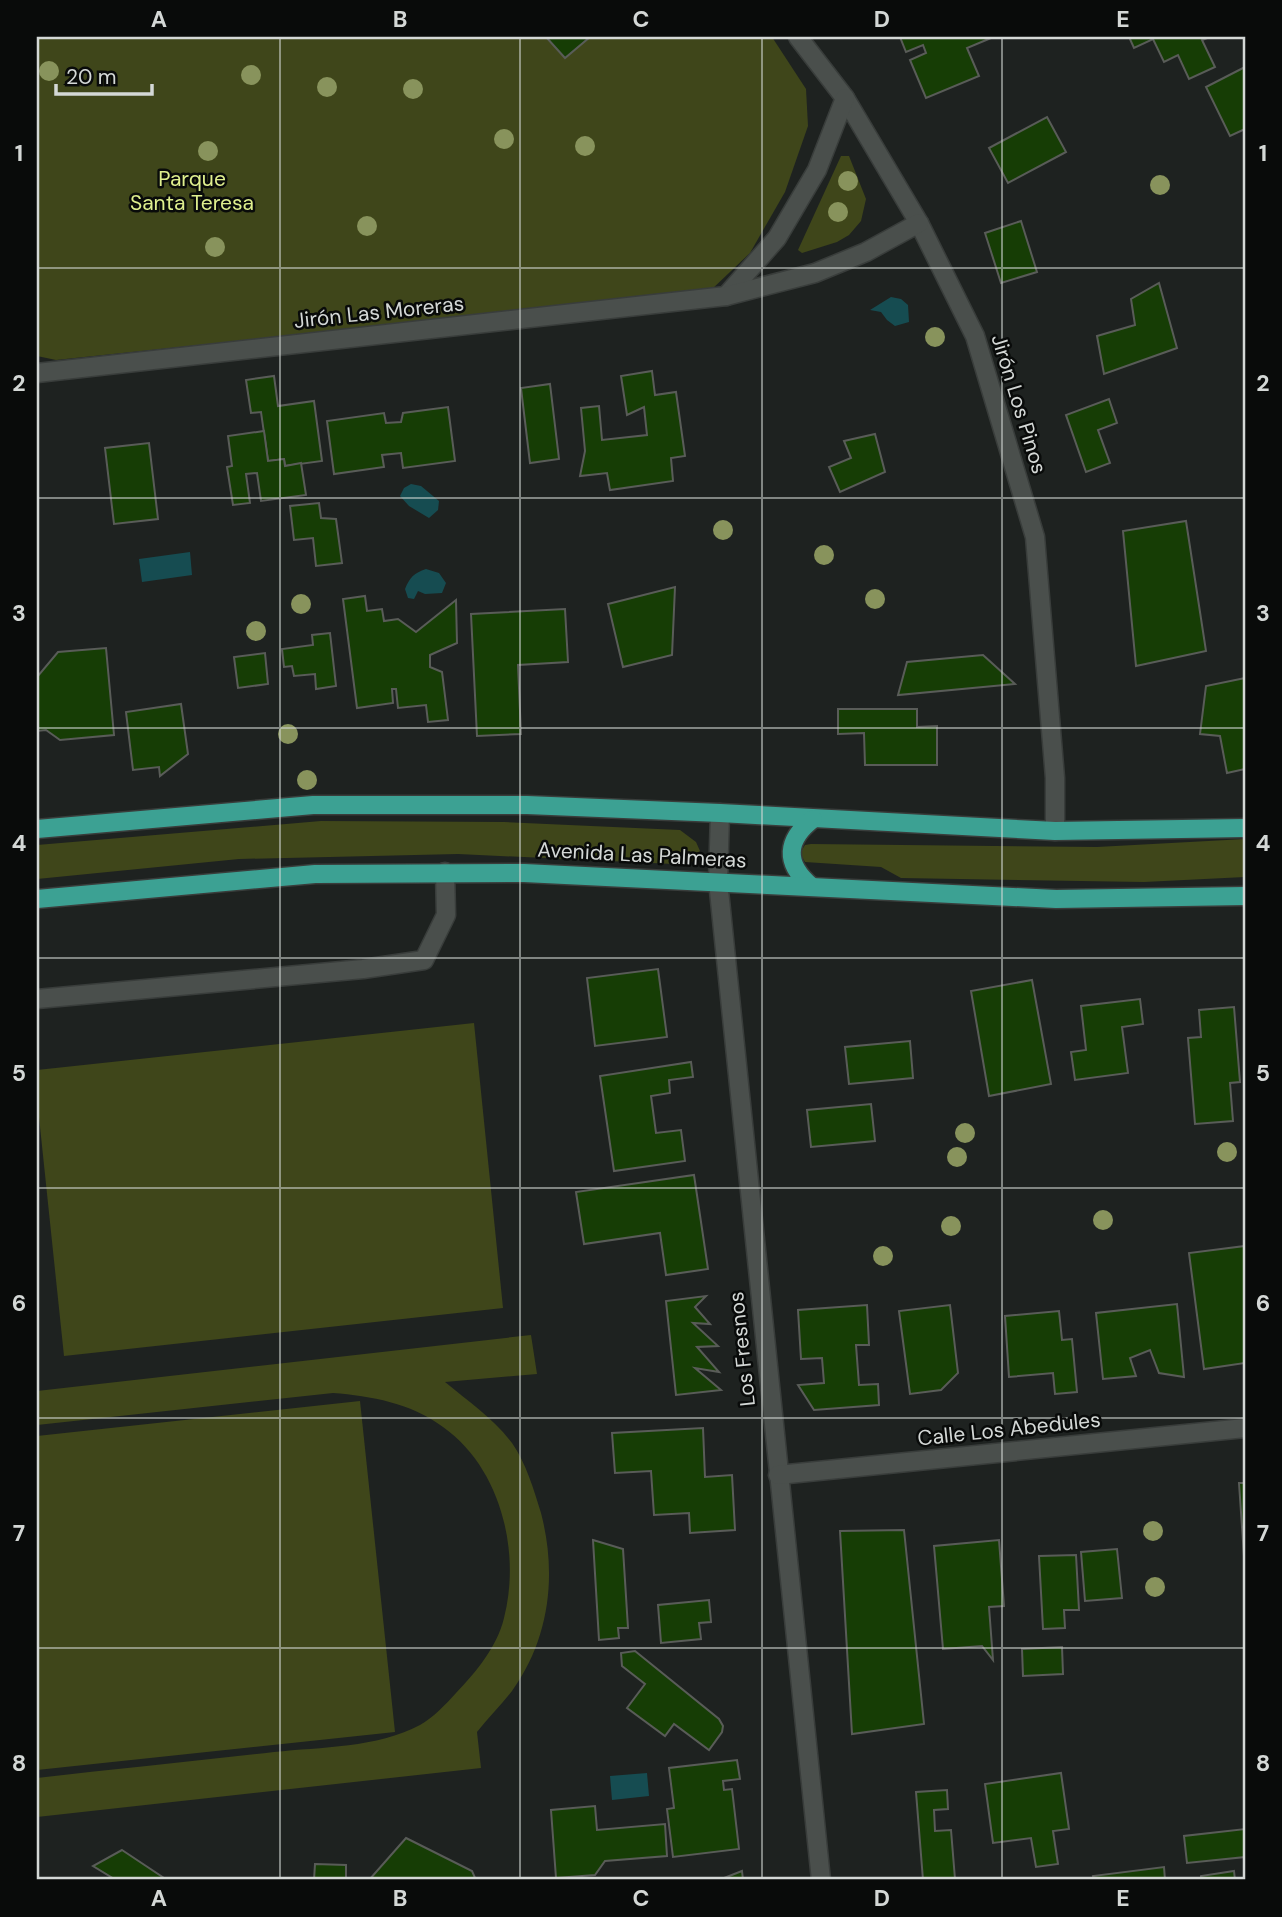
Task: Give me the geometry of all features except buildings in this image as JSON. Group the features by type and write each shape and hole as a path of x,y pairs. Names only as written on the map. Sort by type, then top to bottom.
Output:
{"main road":[{"path":"37,830 313,805 527,805 1055,831 1245,828"},
{"path":"811,886 798,876 792,860 792,844 800,829 813,819"},
{"name":"Avenida Las Palmeras","path":"37,898 314,874 445,872 718,881 1056,899 1245,896"}],"street":[{"name":"Jirón Los Pinos","path":"798,37 845,97 919,223 975,336 1035,537 1055,778 1055,831"},
{"path":"726,296 777,237 817,170 845,97"},
{"name":"Jirón Las Moreras","path":"37,373 726,296 816,273 866,252 919,223"},
{"name":"Los Fresnos","path":"720,813 718,881 821,1880"},
{"path":"37,999 363,969 424,960 446,915 445,872"},
{"name":"Calle Los Abedules","path":"778,1475 1245,1428"}],"green space":[{"name":"Parque Santa Teresa","path":"37,37 772,37 806,89 808,126 785,192 750,253 710,291 56,360 37,356"},
{"path":"841,156 849,156 866,199 861,221 849,235 837,242 802,253 798,250"},
{"path":"321,821 504,822 680,830 696,842 700,851 692,862 674,864 458,854 239,859 37,879 37,845"},
{"path":"1245,839 1245,877 1144,882 901,878 881,867 805,862 800,853 805,845 811,844 1097,847"},
{"path":"474,1023 503,1308 64,1356 37,1098 37,1070"},
{"path":"531,1335 537,1374 445,1382 497,1426 517,1451 541,1513 549,1559 547,1605 535,1649 512,1691 477,1732 481,1768 37,1817 37,1778 348,1745 386,1738 420,1725 452,1697 491,1649 504,1618 509,1593 510,1566 502,1513 479,1465 463,1444 443,1427 404,1406 362,1396 333,1393 37,1425 37,1391"},
{"path":"360,1401 395,1732 37,1770 37,1436"}],"water":[{"path":"891,297 901,299 908,305 909,322 895,326 881,312 870,310"},
{"path":"411,484 421,486 439,501 438,510 429,518 409,506 400,496 404,488"},
{"path":"190,552 192,575 142,582 139,559"},
{"path":"426,569 439,573 446,583 442,593 425,594 418,591 414,599 408,598 405,589 409,581 415,574"},
{"path":"647,1773 649,1796 612,1800 610,1776"}]}
